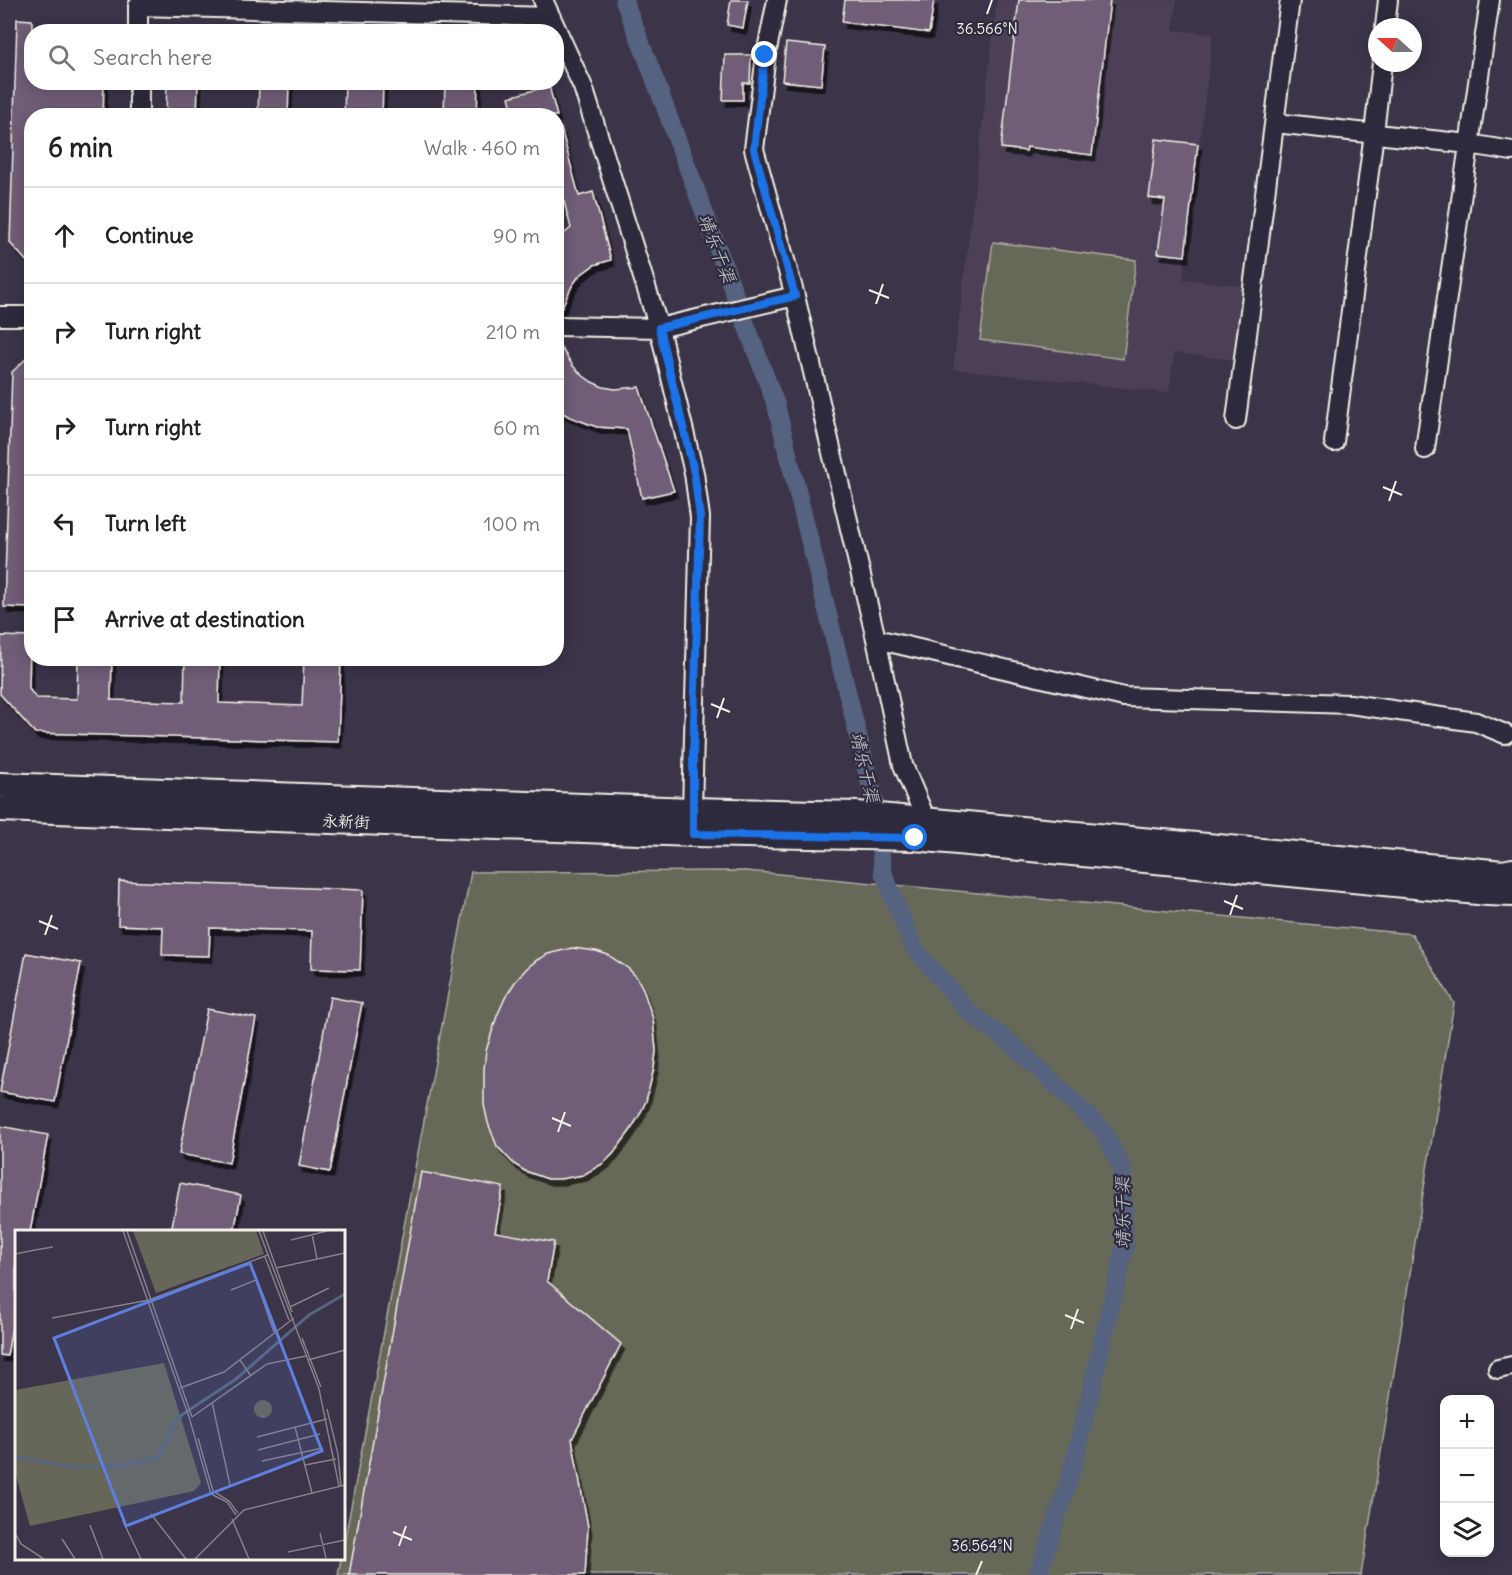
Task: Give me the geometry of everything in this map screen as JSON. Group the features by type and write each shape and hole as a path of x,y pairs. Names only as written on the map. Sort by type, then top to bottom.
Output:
{"street":[{"path":"543,0 554,24"},
{"path":"777,0 765,55 754,149 795,296 918,825"},
{"path":"1236,420 1290,0"},
{"path":"1386,18 1388,0"},
{"path":"1425,449 1490,0"},
{"path":"138,24 138,6 551,17"},
{"path":"564,45 584,87 659,328 694,472 700,517 693,822 918,825 1504,873 1512,871"},
{"path":"1334,442 1381,72"},
{"path":"139,90 139,108"},
{"path":"1275,123 1469,144 1512,151"},
{"path":"564,326 659,328 795,296"},
{"path":"0,316 24,316"},
{"path":"876,639 1124,697 1350,704 1476,722 1505,734"},
{"name":"永新街","path":"0,785 693,822"},
{"name":"永新街","path":"0,809 693,822"},
{"path":"918,825 1476,892 1512,894"}],"shaded area":[{"path":"997,0 1177,0 1173,30 1213,34 1183,279 1244,286 1235,360 1174,353 1169,393 953,369"}],"green space":[{"path":"993,242 1136,260 1123,359 980,340"},
{"path":"746,871 1412,934 1454,1003 1361,1575 338,1575 341,1560 345,1560 345,1539 471,872"}],"building":[{"path":"731,0 748,0 743,28 727,25"},
{"path":"845,0 934,0 929,33 842,22"},
{"path":"1019,0 1110,0 1092,155 1027,147 1026,151 1001,148"},
{"path":"17,19 32,20 32,24 24,24 24,90 104,90 103,108 24,108 24,258 10,243"},
{"path":"786,43 825,47 821,85 782,81"},
{"path":"725,55 751,55 750,83 743,83 743,100 723,100"},
{"path":"167,90 198,90 197,108 166,108"},
{"path":"259,90 289,90 288,108 258,108"},
{"path":"345,90 383,90 382,108 344,108"},
{"path":"445,90 478,90 477,108 444,108"},
{"path":"534,90 550,90 555,108 512,108 509,97"},
{"path":"564,139 579,196 593,192 611,260 594,265 579,276 564,303 564,234 571,228 564,202"},
{"path":"1156,139 1198,144 1185,256 1158,253 1165,200 1149,198"},
{"path":"564,352 573,366 592,382 615,389 639,387 674,491 642,498 627,429 597,427 564,414"},
{"path":"24,361 24,608 4,607 12,372"},
{"path":"1,636 24,637 24,666 29,666 29,689 36,698 77,699 78,666 112,666 111,700 184,702 185,666 220,666 219,703 302,706 304,666 341,666 338,742 35,733 0,694"},
{"path":"119,881 363,890 360,970 311,969 312,931 210,928 209,956 162,955 163,927 118,925"},
{"path":"572,948 608,955 629,969 637,978 653,1019 656,1051 646,1101 630,1131 613,1154 604,1163 583,1175 548,1179 525,1171 514,1164 497,1146 484,1105 484,1069 486,1051 497,1016 515,982 537,960 548,954"},
{"path":"26,953 81,963 55,1102 0,1092"},
{"path":"330,997 362,1003 330,1172 299,1166"},
{"path":"207,1009 256,1018 229,1163 179,1154"},
{"path":"0,1126 48,1135 30,1230 15,1230 15,1309 7,1356 0,1355"},
{"path":"421,1172 503,1187 495,1232 554,1242 547,1281 621,1344 572,1439 588,1527 585,1575 349,1575"},
{"path":"180,1183 241,1195 234,1230 171,1230"}],"waterway":[{"name":"靖乐干渠","path":"624,0 776,405 875,804 883,872 914,948 969,1012 1012,1044 1103,1130 1122,1168 1125,1246 1072,1471 1038,1575"}],"route":[{"path":"765,55 754,149 795,296 659,328 694,472 700,517 693,834 915,838"}]}
